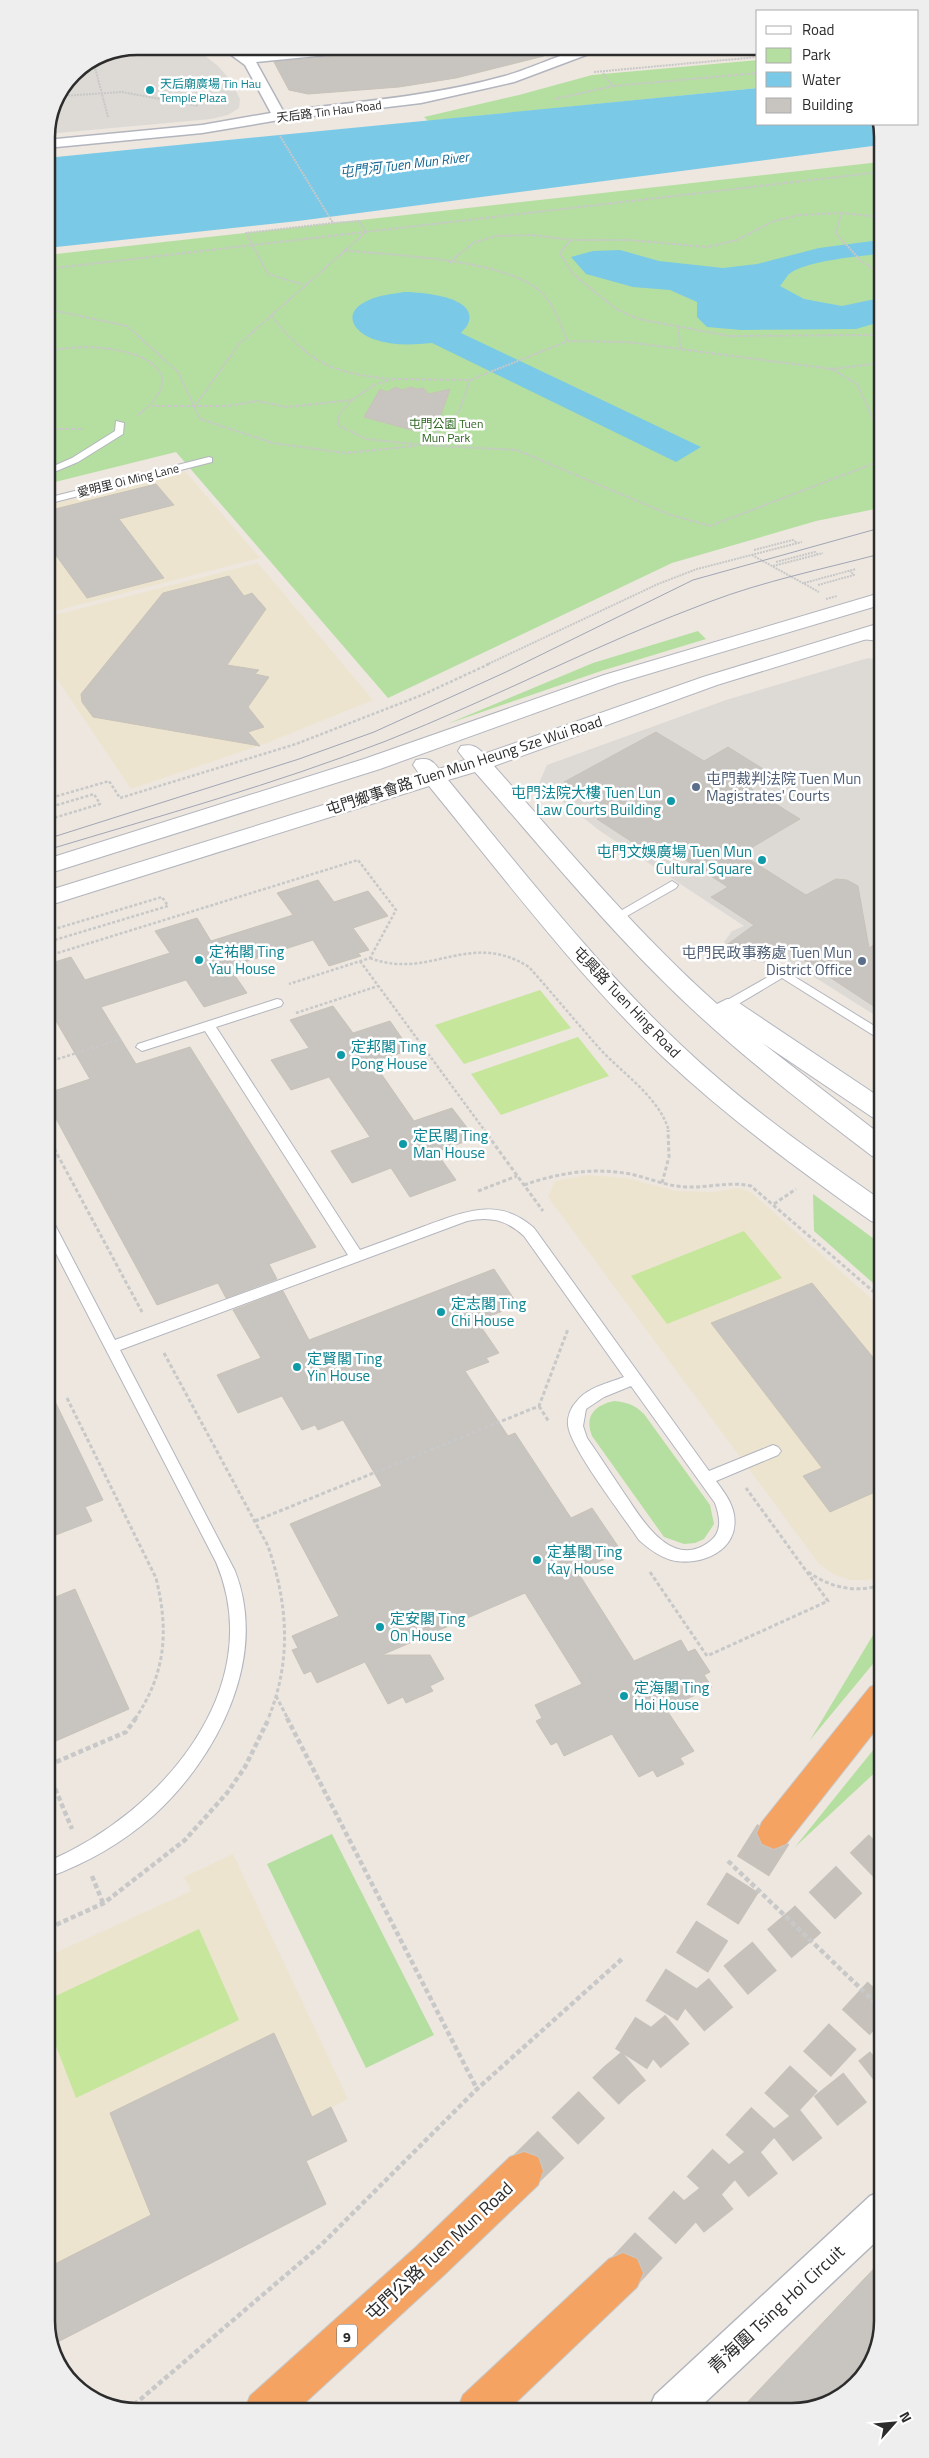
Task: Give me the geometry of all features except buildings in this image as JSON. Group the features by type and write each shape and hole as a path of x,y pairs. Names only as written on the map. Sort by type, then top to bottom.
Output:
{"highway":[{"path":"774,1833 874,1707"},
{"name":"屯門公路 Tuen Mun Road","path":"274,2403 430,2262 524,2171"},
{"path":"485,2403 623,2273"}],"main road":[{"name":"屯門鄉事會路 Tuen Mun Heung Sze Wui Road","path":"55,865 258,802 412,750 611,679 874,600"},
{"name":"屯門鄉事會路 Tuen Mun Heung Sze Wui Road","path":"55,897 480,763 710,681 874,631"},
{"path":"455,735 636,940 696,999 752,1049 874,1144"},
{"name":"屯興路 Tuen Hing Road","path":"412,750 581,954 627,1006 672,1051 721,1094 785,1145 874,1209"},
{"path":"636,940 726,1006 874,1106"}],"street":[{"path":"240,55 246,59 256,72 279,116"},
{"path":"246,59 287,55"},
{"name":"天后路 Tin Hau Road","path":"55,143 202,129 279,116 381,105 452,93 509,79 578,55"},
{"name":"青海圍 Tsing Hoi Circuit","path":"675,2403 874,2216"}],"lane":[{"path":"55,469 75,460 120,432 119,423"},
{"name":"愛明里 Oi Ming Lane","path":"55,499 209,460"},
{"path":"856,636 874,638"},
{"path":"616,917 672,885"},
{"path":"726,1006 782,973 874,1032"},
{"path":"142,1047 276,1003"},
{"path":"208,1025 356,1257"},
{"path":"112,1347 477,1214 501,1214 512,1219 529,1232 634,1378 706,1479 728,1514 728,1526 724,1539 714,1548 700,1554 684,1556 668,1553 644,1535 580,1440 574,1428 575,1416 590,1396 634,1378"},
{"path":"55,1238 224,1561 233,1590 236,1621 236,1652 230,1685 217,1718 200,1750 178,1780 150,1808 118,1833 83,1855 55,1867"},
{"path":"706,1479 773,1451"}],"path":[{"path":"613,86 598,69 756,56"},
{"path":"591,73 756,56"},
{"path":"95,67 108,118"},
{"path":"555,99 613,86 756,73"},
{"path":"67,96 101,92 143,95 201,106"},
{"path":"286,134 279,135 333,223"},
{"path":"55,268 874,173"},
{"path":"840,214 836,233 861,261 874,269"},
{"path":"448,263 473,243 494,236 533,235 571,240 630,240 707,247 737,240 774,221 799,215 840,214 874,217"},
{"path":"304,286 268,274 246,233 357,221 366,232"},
{"path":"194,406 239,344 343,250 366,232"},
{"path":"571,240 560,253 573,274 616,309 639,319 729,336 874,335"},
{"path":"343,250 486,268 521,278 541,292 568,341"},
{"path":"55,311 127,326 178,372 200,419 273,443 345,453 422,445 459,411 470,380"},
{"path":"271,315 288,338 312,359 341,372 361,377 470,380 526,356 568,341 627,342 832,369 874,364"},
{"path":"678,326 681,350"},
{"path":"55,350 90,347 117,350 139,356 156,366 164,379 163,392 152,406 138,415 119,423 92,429 55,429"},
{"path":"832,369 857,384 874,421"},
{"path":"394,379 374,385 352,400 339,415 338,425 366,439 422,445 517,450 668,514 710,526 874,462"},
{"path":"152,406 227,406 257,400 287,407 352,400"},
{"path":"754,550 793,540 797,543"},
{"path":"55,797 109,782 120,798 296,744 422,695 658,584 697,569 802,542"},
{"path":"776,562 815,552 818,555"},
{"path":"772,566 824,553"},
{"path":"751,555 831,599"},
{"path":"804,583 856,570"},
{"path":"818,585 854,575 850,571"},
{"path":"826,599 837,596"},
{"path":"55,806 94,794 100,804 55,818"},
{"path":"55,954 358,860 396,910 370,958 360,961"},
{"path":"55,930 162,897 168,906 55,940"},
{"path":"370,958 379,963 400,967 474,952 495,952 514,957 529,967 626,1076 647,1094 662,1114 670,1137 670,1160 662,1183"},
{"path":"295,1014 378,986"},
{"path":"524,1185 549,1176 587,1170 627,1173 662,1183 694,1187 743,1184 758,1190 874,1292"},
{"path":"471,1193 518,1176"},
{"path":"774,1204 802,1184"},
{"path":"254,1521 539,1406 568,1330 562,1322"},
{"path":"55,1762 126,1732 143,1707 155,1680 162,1654 165,1627 162,1602 156,1578 67,1398"},
{"path":"805,1569 823,1583 845,1590 868,1590 874,1588"},
{"path":"276,1696 477,2089"},
{"path":"728,1862 874,2001"},
{"path":"55,1925 103,1904"},
{"path":"136,2403 321,2246 477,2089 623,1958"}],"shaded area":[{"name":"天后廟廣場 Tin Hau Temple Plaza","path":"137,55 204,55 218,66 231,81 240,99 239,108 228,115 211,119 55,133 63,101 83,75 111,59"},
{"path":"185,471 260,558 55,611 55,502"},
{"path":"258,563 373,700 267,743 131,789 55,676 55,615"},
{"name":"屯門文娛廣場 Tuen Mun Cultural Square","path":"868,658 874,659 874,1015 784,958 766,964 739,956 724,942 732,931 744,926 600,831 539,783 547,765 726,700"},
{"path":"588,1175 626,1178 676,1191 712,1192 737,1188 746,1190 753,1194 874,1301 874,1578 868,1580 850,1580 833,1574 819,1564 548,1197 555,1181"},
{"path":"233,1854 348,2099 331,2108 347,2141 307,2161 326,2204 58,2342 55,2321 55,1956 57,1952 191,1891 184,1877"}],"green space":[{"path":"756,60 756,88 428,121 424,117 519,95 592,75"},
{"name":"屯門公園 Tuen Mun Park","path":"874,163 874,509 816,521 672,563 388,698 176,452 55,482 55,254"},
{"path":"698,631 706,639 601,671 447,724 593,663"},
{"path":"540,990 571,1028 464,1064 435,1025"},
{"path":"578,1037 609,1076 501,1115 471,1074"},
{"path":"813,1194 874,1239 874,1284 814,1231"},
{"path":"744,1231 782,1278 667,1324 631,1276"},
{"path":"614,1401 630,1404 644,1414 710,1505 714,1524 704,1539 695,1543 684,1544 664,1537 592,1436 589,1423 593,1412 601,1405"},
{"path":"874,1633 874,1663 810,1740"},
{"path":"874,1749 874,1773 795,1847"},
{"path":"332,1834 434,2035 366,2068 267,1864"},
{"path":"199,1929 239,2020 76,2098 55,2044 55,1996"}],"water":[{"name":"屯門河 Tuen Mun River","path":"756,88 756,125 873,125 874,137 874,146 298,221 55,247 55,157"},
{"path":"874,241 874,255 819,262 797,269 789,274 780,286 804,299 842,306 874,299 874,324 856,329 741,330 707,327 697,317 697,302 670,290 633,287 586,274 571,257 593,251 620,250 659,261 723,268 757,264 819,248"},
{"path":"404,292 434,295 457,302 465,307 469,315 467,325 461,333 701,447 676,462 432,343 387,343 365,335 355,326 353,315 355,309 361,304 377,297"}],"tunnel":[{"path":"631,2059 774,1833"},
{"path":"524,2171 616,2081 805,1922 874,1856"},
{"path":"623,2273 874,2003"},
{"path":"692,2218 874,2072"}],"tram line":[{"path":"55,836 299,759 374,732 506,672 693,580 874,530"},
{"path":"55,848 175,812 344,757 427,724 627,635 709,602 772,582 874,556"}],"place":[{"name":"天后廟廣場 Tin Hau Temple Plaza","path":"150,90"},
{"name":"屯門裁判法院 Tuen Mun Magistrates' Courts","path":"696,787"},
{"name":"屯門法院大樓 Tuen Lun Law Courts Building","path":"671,801"},
{"name":"屯門文娛廣場 Tuen Mun Cultural Square","path":"762,860"},
{"name":"定祐閣 Ting Yau House","path":"199,960"},
{"name":"屯門民政事務處 Tuen Mun District Office","path":"862,961"},
{"name":"定邦閣 Ting Pong House","path":"341,1055"},
{"name":"定民閣 Ting Man House","path":"403,1144"},
{"name":"定志閣 Ting Chi House","path":"441,1312"},
{"name":"定賢閣 Ting Yin House","path":"297,1367"},
{"name":"定基閣 Ting Kay House","path":"537,1560"},
{"name":"定安閣 Ting On House","path":"380,1627"},
{"name":"定海閣 Ting Hoi House","path":"624,1696"}]}
